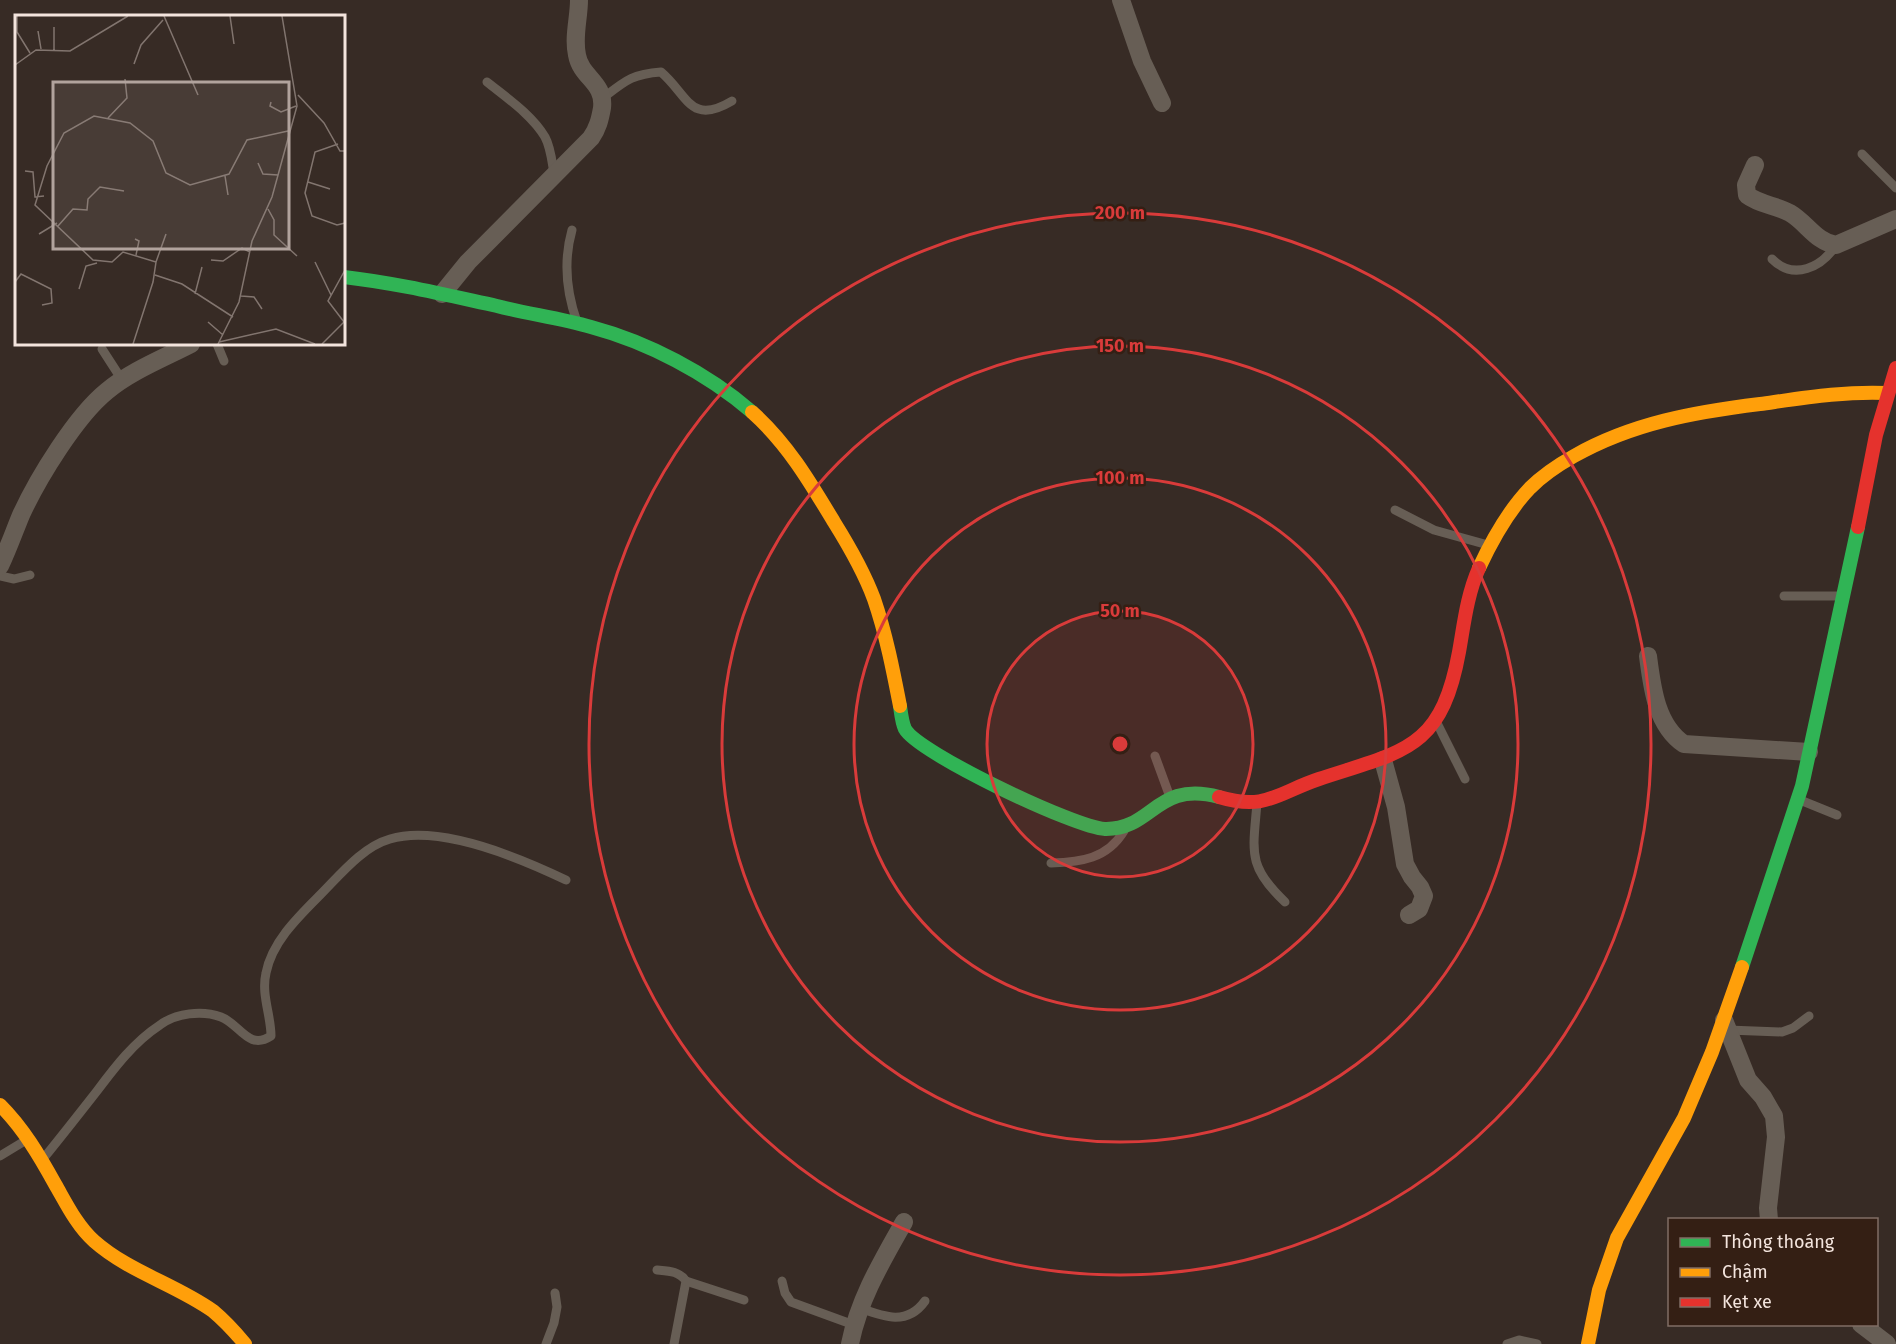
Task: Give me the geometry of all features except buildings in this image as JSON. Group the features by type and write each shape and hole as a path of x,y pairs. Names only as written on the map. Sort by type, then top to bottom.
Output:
{"street":[{"path":"442,294 468,262 591,138 596,130 601,117 603,98 600,90 581,67 577,56 579,0"},
{"path":"1121,0 1142,61 1162,103"},
{"path":"1755,165 1746,186 1747,195 1754,200 1792,214 1822,240 1836,245 1896,219"},
{"path":"345,277 442,294 578,324 620,336 697,374 761,420 780,440 805,473 863,573 874,598 905,729 909,736 997,787 1053,812 1100,829 1127,827 1170,798 1184,793 1209,793 1230,800 1257,803 1307,783 1383,760 1415,743 1430,729 1449,690 1466,606 1490,546 1511,511 1540,479 1587,450 1641,425 1658,420 1838,394 1887,393"},
{"path":"0,566 22,513 53,458 85,412 109,389 189,345"},
{"path":"1588,1344 1593,1310 1608,1258 1684,1118 1726,1025 1797,800 1844,596 1876,435 1896,368"},
{"path":"1648,656 1655,702 1671,733 1684,744 1809,752"},
{"path":"1383,760 1396,807 1405,864 1424,896 1419,909 1409,915"},
{"path":"1726,1025 1748,1080 1763,1097 1774,1116 1776,1137 1769,1218"},
{"path":"0,1105 13,1117 80,1225 93,1240 114,1255 197,1301 227,1322 245,1344"},
{"path":"850,1344 857,1316 877,1270 904,1222"},
{"path":"1864,1326 1887,1344"}],"lane":[{"path":"603,98 627,80 642,73 661,72 675,83 688,103 699,110 717,110 732,101"},
{"path":"487,82 526,114 545,137 554,174"},
{"path":"1862,154 1896,189"},
{"path":"572,230 567,248 566,273 568,296 578,324"},
{"path":"1772,259 1789,269 1803,270 1825,261 1836,245"},
{"path":"217,345 224,361"},
{"path":"102,349 122,381"},
{"path":"1395,510 1434,530 1490,546"},
{"path":"0,576 14,579 30,575"},
{"path":"1784,596 1844,596"},
{"path":"1435,719 1465,779"},
{"path":"1155,756 1170,798"},
{"path":"1797,800 1837,815"},
{"path":"1257,803 1254,852 1258,870 1285,902"},
{"path":"1051,863 1092,858 1108,851 1127,827"},
{"path":"41,1161 116,1066 140,1041 161,1024 177,1016 210,1014 224,1018 253,1040 264,1041 271,1036 271,1025 265,1004 265,974 278,943 309,906 358,858 372,848 390,839 407,836 435,836 470,843 527,861 566,880"},
{"path":"1726,1025 1782,1032 1793,1028 1809,1016"},
{"path":"0,1156 28,1139"},
{"path":"657,1269 674,1271 683,1276 686,1281 674,1344"},
{"path":"686,1281 744,1299"},
{"path":"782,1281 785,1293 792,1302 857,1316 901,1317 917,1312 925,1301"},
{"path":"546,1344 554,1323 555,1293"},
{"path":"1507,1344 1519,1340 1537,1344"}],"traffic: fast":[{"path":"345,277 440,294 568,321 612,333 676,360 716,384 752,412"},
{"path":"1742,967 1802,786 1858,527"},
{"path":"900,706 905,729 916,740 938,755 999,788 1089,825 1105,829 1121,827 1181,795 1198,794 1219,797"}],"traffic: slow":[{"path":"1479,568 1501,526 1530,488 1574,456 1618,435 1664,421 1712,411 1824,395 1887,393"},
{"path":"752,412 765,424 797,464 840,531 861,569 882,625 900,706"},
{"path":"1588,1344 1599,1290 1617,1238 1684,1118 1712,1052 1742,967"},
{"path":"0,1105 30,1142 72,1214 94,1241 137,1270 213,1311 245,1344"}],"traffic: jam":[{"path":"1858,527 1876,435 1896,368"},
{"path":"1219,797 1249,802 1271,798 1395,753 1414,742 1429,728 1441,710 1451,685 1469,599 1479,568"}]}
